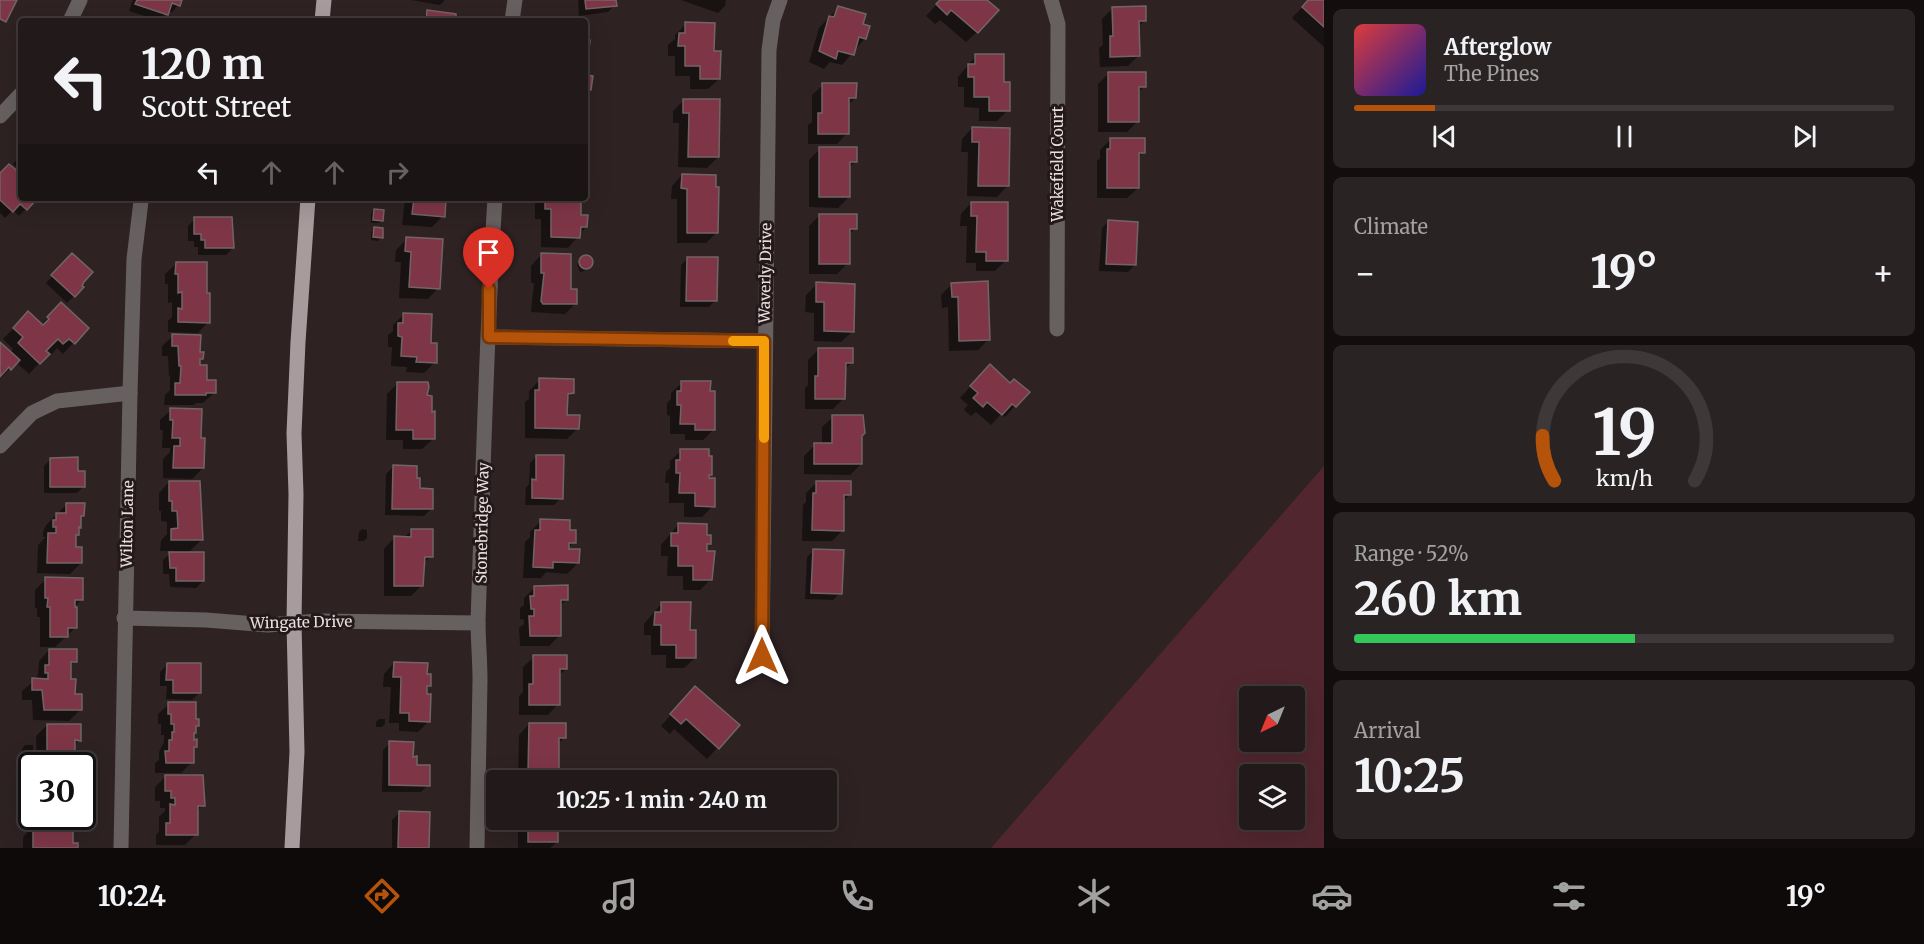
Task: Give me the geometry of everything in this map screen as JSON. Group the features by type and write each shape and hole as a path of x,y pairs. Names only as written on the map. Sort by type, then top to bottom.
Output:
{"main road":[{"path":"322,18 323,2"},
{"path":"292,848 297,752 294,433 308,201"}],"street":[{"path":"71,18 80,0"},
{"path":"512,18 514,0"},
{"name":"Waverly Drive","path":"762,656 769,50 773,20 780,0"},
{"name":"Wakefield Court","path":"1051,0 1058,24 1057,329"},
{"path":"0,116 18,97"},
{"name":"Wilton Lane","path":"121,848 124,618 134,259 141,201"},
{"name":"Stonebridge Way","path":"477,848 480,677 478,623 484,385 489,337 489,289 495,201"},
{"path":"489,337 764,341"},
{"path":"0,446 32,413 57,400 130,393"},
{"name":"Wingate Drive","path":"124,618 206,620 268,625 319,621 478,623"}],"shaded area":[{"path":"1324,466 1324,848 991,848"}],"building":[{"path":"0,0 17,0 6,22 0,19"},
{"path":"137,0 182,0 180,6 172,3 168,15 135,4"},
{"path":"585,0 616,0 617,6 586,9"},
{"path":"940,0 987,0 999,10 978,33 951,10 947,15 936,4"},
{"path":"1308,0 1324,0 1324,27 1302,7"},
{"path":"838,6 866,14 863,24 870,26 866,39 859,37 854,55 838,51 836,59 819,51 829,16 834,17"},
{"path":"1146,6 1146,21 1139,21 1140,56 1110,57 1110,36 1113,36 1112,7"},
{"path":"427,10 456,14 456,18 426,18"},
{"path":"685,22 715,23 714,51 721,51 720,79 700,79 700,66 685,66 685,46 678,46 679,33 685,33"},
{"path":"975,54 1004,54 1004,82 1010,82 1010,111 989,111 989,97 974,97 974,77 968,77 968,64 975,64"},
{"path":"1108,72 1146,72 1146,87 1139,87 1139,122 1108,122"},
{"path":"588,75 593,76 591,90 588,90"},
{"path":"822,83 857,83 856,98 849,98 849,134 818,134 818,113 822,113"},
{"path":"683,99 720,99 719,157 688,157 689,113 683,113"},
{"path":"972,127 1010,128 1009,186 978,186 979,142 972,142"},
{"path":"1110,138 1145,138 1145,153 1139,153 1139,188 1107,188 1107,149 1110,149"},
{"path":"819,147 857,147 857,162 850,162 850,197 819,197"},
{"path":"9,164 18,172 18,201 35,201 27,210 20,204 13,212 0,200 0,173"},
{"path":"682,174 716,175 716,187 719,187 718,233 687,233 687,189 681,188"},
{"path":"414,201 446,201 445,217 412,214"},
{"path":"545,201 581,201 581,215 588,215 587,227 581,227 580,238 551,237 551,209 545,209"},
{"path":"971,202 1008,202 1008,261 986,261 986,252 976,252 977,216 971,216"},
{"path":"374,209 384,210 383,221 373,220"},
{"path":"819,214 857,214 857,229 850,229 850,264 819,264"},
{"path":"194,217 232,217 234,248 205,248 205,240 201,240 201,234 194,234"},
{"path":"1108,220 1138,222 1136,265 1106,264"},
{"path":"374,227 383,228 383,238 373,237"},
{"path":"406,237 443,239 440,289 409,287 411,252 405,251"},
{"path":"72,253 93,272 75,297 51,275"},
{"path":"541,253 571,254 571,289 577,289 577,304 543,304 541,301 544,273 541,273"},
{"path":"586,255 591,257 593,262 591,267 586,269 581,267 579,262 581,257"},
{"path":"687,257 718,257 717,301 686,301"},
{"path":"176,262 207,262 210,323 178,322 178,308 182,309 182,292 178,293"},
{"path":"988,281 990,340 959,341 958,297 952,297 951,283"},
{"path":"816,282 855,284 854,332 824,331 824,302 816,302"},
{"path":"61,302 89,328 75,344 69,339 63,344 58,339 46,351 50,354 40,364 18,343 23,337 13,328 28,311 43,325"},
{"path":"403,313 432,314 431,343 437,343 437,363 416,362 417,357 401,356 402,337 398,336 398,323 403,323"},
{"path":"172,334 201,335 200,352 204,352 200,365 207,365 207,380 216,380 216,393 175,395 175,383 180,383 181,366 179,366 178,346 172,346"},
{"path":"0,342 20,360 0,377"},
{"path":"818,348 853,348 853,363 846,363 845,399 815,399"},
{"path":"990,364 1010,383 1014,379 1030,392 1016,407 1012,404 1002,415 987,402 983,407 973,398 978,393 970,386"},
{"path":"539,378 574,379 574,393 568,394 567,415 580,415 579,429 535,428 535,390 539,390"},
{"path":"681,381 711,381 710,391 715,391 715,430 695,430 695,424 680,424 681,405 677,405 677,391 681,391"},
{"path":"397,382 428,382 427,395 432,396 432,412 435,411 435,439 413,439 413,430 396,430"},
{"path":"170,408 202,409 201,438 205,438 204,468 173,468 174,446 180,446 180,438 172,438 173,420 170,420"},
{"path":"832,415 863,415 865,433 862,436 862,464 814,464 814,443 832,443"},
{"path":"680,449 709,449 709,456 712,456 712,475 709,475 709,478 715,478 715,507 695,506 695,493 679,493 680,473 676,473 676,460 680,460"},
{"path":"536,455 564,455 563,499 532,498 532,479 536,480"},
{"path":"78,457 78,471 85,471 85,487 50,487 50,458"},
{"path":"393,465 417,466 420,488 433,489 433,509 392,509"},
{"path":"169,481 200,481 203,540 171,540 171,529 178,528 177,511 172,511 172,501 169,501"},
{"path":"816,481 851,481 851,495 844,495 844,531 812,530 813,493 816,493"},
{"path":"66,503 85,503 84,516 81,516 81,528 79,527 79,535 76,535 76,547 82,547 82,563 47,563 48,533 56,533 53,520 56,520 56,513 66,513"},
{"path":"540,519 570,520 570,530 576,530 576,543 569,543 569,549 580,549 579,563 553,562 553,568 533,567 535,530 540,530"},
{"path":"678,523 707,524 707,535 711,535 711,544 707,544 707,551 715,551 712,580 693,580 693,566 678,566 678,546 671,546 671,533 678,533"},
{"path":"411,529 433,529 433,557 425,557 423,586 394,586 394,536 411,537"},
{"path":"813,549 844,550 842,594 811,593"},
{"path":"169,552 204,552 204,581 176,581 176,568 170,568"},
{"path":"45,577 83,578 83,600 75,600 77,628 68,628 68,637 50,637 50,607 47,607 48,598 45,598"},
{"path":"568,585 568,600 561,600 561,636 530,636 529,616 534,616 534,609 531,609 530,596 534,596 534,586"},
{"path":"661,602 691,602 690,630 696,630 696,658 676,658 676,645 661,645 661,625 654,625 655,612 661,612"},
{"path":"49,649 77,649 77,662 71,662 71,679 76,679 75,694 82,694 82,710 44,710 42,690 32,690 32,678 48,679 45,665 49,665"},
{"path":"533,655 567,655 567,669 560,669 560,705 529,705 529,684 533,684"},
{"path":"394,662 428,663 427,674 431,674 431,686 427,686 427,694 431,694 430,722 409,721 409,713 400,713 401,677 393,677"},
{"path":"167,663 201,663 201,693 173,693 173,680 166,680"},
{"path":"695,686 740,725 719,749 686,719 681,724 670,714"},
{"path":"168,702 196,702 196,719 199,719 199,726 196,726 196,733 194,733 197,747 194,747 194,763 166,763 165,751 169,751 169,740 172,740 172,732 174,732 171,714 168,714"},
{"path":"529,723 566,723 566,738 559,738 559,770 528,770"},
{"path":"47,724 81,724 81,741 75,740 75,752 47,752"},
{"path":"389,741 414,742 413,757 417,756 417,765 430,765 430,786 389,785"},
{"path":"165,775 203,775 205,806 198,806 198,835 166,835 166,823 170,823 170,804 175,805 175,798 171,798 171,791 165,791"},
{"path":"399,811 430,812 429,848 398,848"},
{"path":"33,830 73,830 73,843 78,843 78,848 33,848"},
{"path":"528,830 558,830 558,842 528,842"}],"slow traffic":[{"path":"733,341 764,341 764,438"}],"route":[{"path":"489,289 489,337 764,341 762,656"}]}
